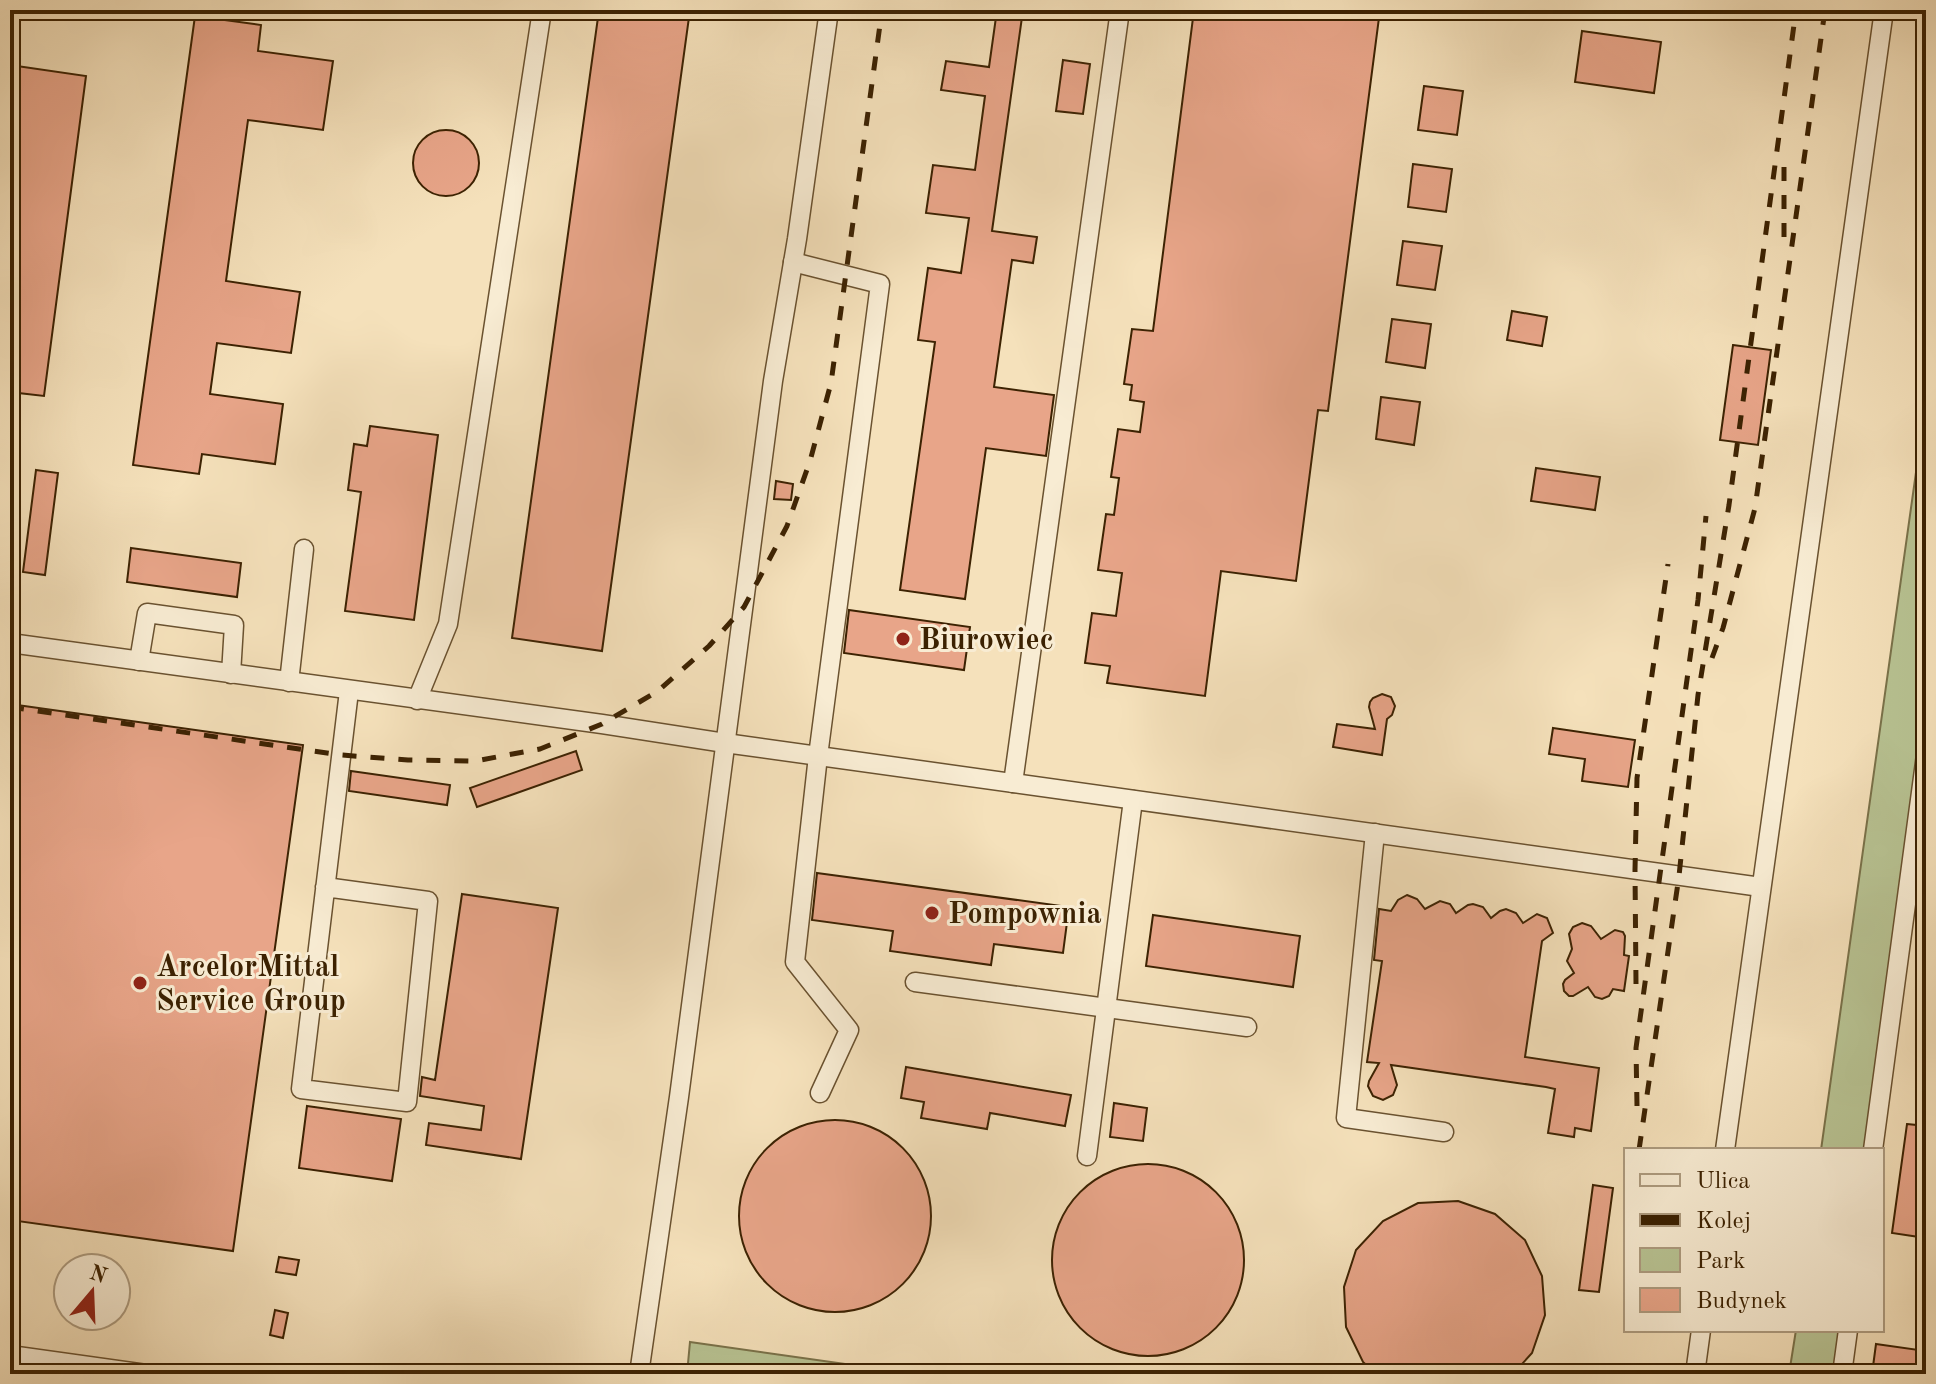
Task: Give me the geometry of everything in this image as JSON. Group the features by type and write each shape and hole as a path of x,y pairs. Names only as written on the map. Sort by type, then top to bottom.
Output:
{"lane":[{"path":"417,700 448,624 542,10"},
{"path":"639,1374 679,1097 773,381 829,10"},
{"path":"1013,783 1120,10"},
{"path":"1725,1148 1884,10"},
{"path":"793,262 880,284 818,756 795,962 849,1030 820,1093"},
{"path":"289,682 304,549"},
{"path":"139,661 147,613 234,625 231,674"},
{"path":"10,643 1761,887"},
{"path":"325,887 428,901 407,1102 301,1089 325,887 349,691"},
{"path":"1873,1148 1922,813 1926,755"},
{"path":"1087,1156 1133,800"},
{"path":"1375,833 1346,1118 1444,1132"},
{"path":"915,982 1247,1027"},
{"path":"1695,1374 1701,1332"},
{"path":"1842,1374 1848,1332"},
{"path":"10,1355 146,1374"}],"green space":[{"path":"1926,401 1926,716 1866,1148 1821,1148"},
{"path":"1796,1332 1841,1332 1835,1374 1789,1374"},
{"path":"690,1342 916,1374 687,1374"}],"building":[{"path":"599,10 690,10 602,651 512,638"},
{"path":"997,10 1023,10 992,231 1037,237 1033,263 1012,260 994,387 1054,395 1046,456 986,448 965,599 900,590 935,342 918,340 928,268 961,273 969,218 926,213 933,165 975,170 985,96 941,90 946,61 989,67"},
{"path":"1194,10 1380,10 1328,411 1318,410 1296,581 1221,571 1205,696 1107,683 1110,666 1085,663 1092,613 1116,616 1122,573 1098,570 1106,514 1114,515 1119,478 1111,477 1118,429 1140,432 1144,402 1130,400 1132,385 1124,384 1132,329 1153,331"},
{"path":"195,16 261,25 258,51 333,61 323,130 248,120 226,281 300,292 291,353 217,343 210,394 283,404 275,464 202,454 199,474 133,465"},
{"path":"1582,31 1661,42 1654,93 1575,82"},
{"path":"1063,60 1090,64 1083,114 1056,111"},
{"path":"10,65 86,76 44,396 10,392"},
{"path":"1424,86 1463,91 1457,135 1418,130"},
{"path":"446,130 469,140 479,163 469,186 446,196 423,186 413,163 423,140"},
{"path":"1413,164 1452,169 1446,212 1408,207"},
{"path":"1403,241 1442,246 1435,290 1397,285"},
{"path":"1512,311 1547,317 1542,346 1507,340"},
{"path":"1392,319 1431,324 1425,368 1386,362"},
{"path":"1733,345 1771,350 1758,445 1720,440"},
{"path":"1381,397 1420,402 1414,445 1376,439"},
{"path":"370,426 438,435 414,620 345,611 361,492 348,490 354,444 367,446"},
{"path":"1536,468 1600,477 1595,510 1531,501"},
{"path":"36,470 58,473 45,575 23,572"},
{"path":"776,481 793,484 791,500 774,499"},
{"path":"131,548 241,563 237,597 127,582"},
{"name":"Biurowiec","path":"849,610 970,627 964,670 844,653"},
{"path":"1382,694 1391,697 1395,706 1387,719 1382,755 1333,747 1337,724 1375,729 1370,702"},
{"name":"ArcelorMittal Service Group","path":"10,704 303,745 233,1251 10,1220"},
{"path":"1553,728 1635,740 1628,787 1582,781 1585,759 1549,754"},
{"path":"576,751 582,770 477,807 470,788"},
{"path":"351,771 450,785 447,805 349,791"},
{"name":"Pompownia","path":"817,873 1069,907 1063,953 994,944 991,965 890,951 893,931 812,920"},
{"path":"462,894 558,908 521,1159 426,1145 429,1123 481,1130 484,1106 420,1096 422,1077 435,1080"},
{"path":"1407,895 1417,899 1425,909 1440,901 1450,904 1456,913 1473,904 1483,907 1491,918 1506,909 1516,913 1523,923 1537,914 1547,918 1553,933 1542,941 1525,1057 1599,1068 1591,1131 1575,1128 1574,1137 1548,1133 1555,1089 1546,1087 1391,1065 1397,1085 1393,1095 1383,1100 1373,1096 1368,1086 1379,1063 1367,1062 1382,961 1374,960 1379,909 1391,911 1398,900"},
{"path":"1153,915 1300,936 1293,987 1146,966"},
{"path":"1582,923 1591,926 1601,939 1615,930 1623,932 1624,955 1629,956 1624,991 1613,989 1609,996 1602,999 1595,997 1588,987 1573,996 1564,991 1565,980 1574,973 1567,961 1572,949 1569,934 1573,927"},
{"path":"906,1067 1071,1095 1065,1126 990,1113 987,1129 921,1118 924,1102 901,1098"},
{"path":"1114,1103 1147,1108 1143,1141 1110,1137"},
{"path":"307,1106 401,1119 392,1181 299,1168"},
{"path":"835,1120 872,1127 903,1148 924,1179 931,1216 924,1253 903,1284 872,1305 835,1312 798,1305 767,1284 746,1253 739,1216 746,1179 767,1148 798,1127"},
{"path":"1907,1124 1926,1126 1926,1238 1892,1233"},
{"path":"1148,1164 1185,1171 1216,1192 1237,1223 1244,1260 1237,1297 1216,1328 1185,1349 1148,1356 1111,1349 1080,1328 1059,1297 1052,1260 1059,1223 1080,1192 1111,1171"},
{"path":"1593,1185 1613,1188 1599,1292 1579,1290"},
{"path":"1458,1201 1495,1214 1525,1240 1542,1276 1545,1315 1532,1353 1513,1374 1376,1374 1363,1362 1346,1327 1344,1287 1356,1250 1383,1221 1418,1203"},
{"path":"279,1257 299,1260 296,1275 276,1272"},
{"path":"275,1310 288,1313 283,1338 270,1335"},
{"path":"1876,1344 1926,1351 1926,1374 1872,1374"}],"railway":[{"path":"10,707 341,755 475,761 540,749 602,724 658,691 709,646 744,607 787,526 810,461 831,383 882,10"},
{"path":"1639,1148 1679,876 1698,695 1729,505 1796,10"},
{"path":"1712,658 1755,508 1825,10"},
{"path":"1784,167 1784,243"},
{"path":"1637,1106 1636,1048 1698,600 1706,516"},
{"path":"1636,984 1637,778 1668,564"}],"place":[{"name":"Biurowiec","path":"903,639"},
{"name":"Pompownia","path":"932,913"},
{"name":"ArcelorMittal Service Group","path":"140,983"}]}
